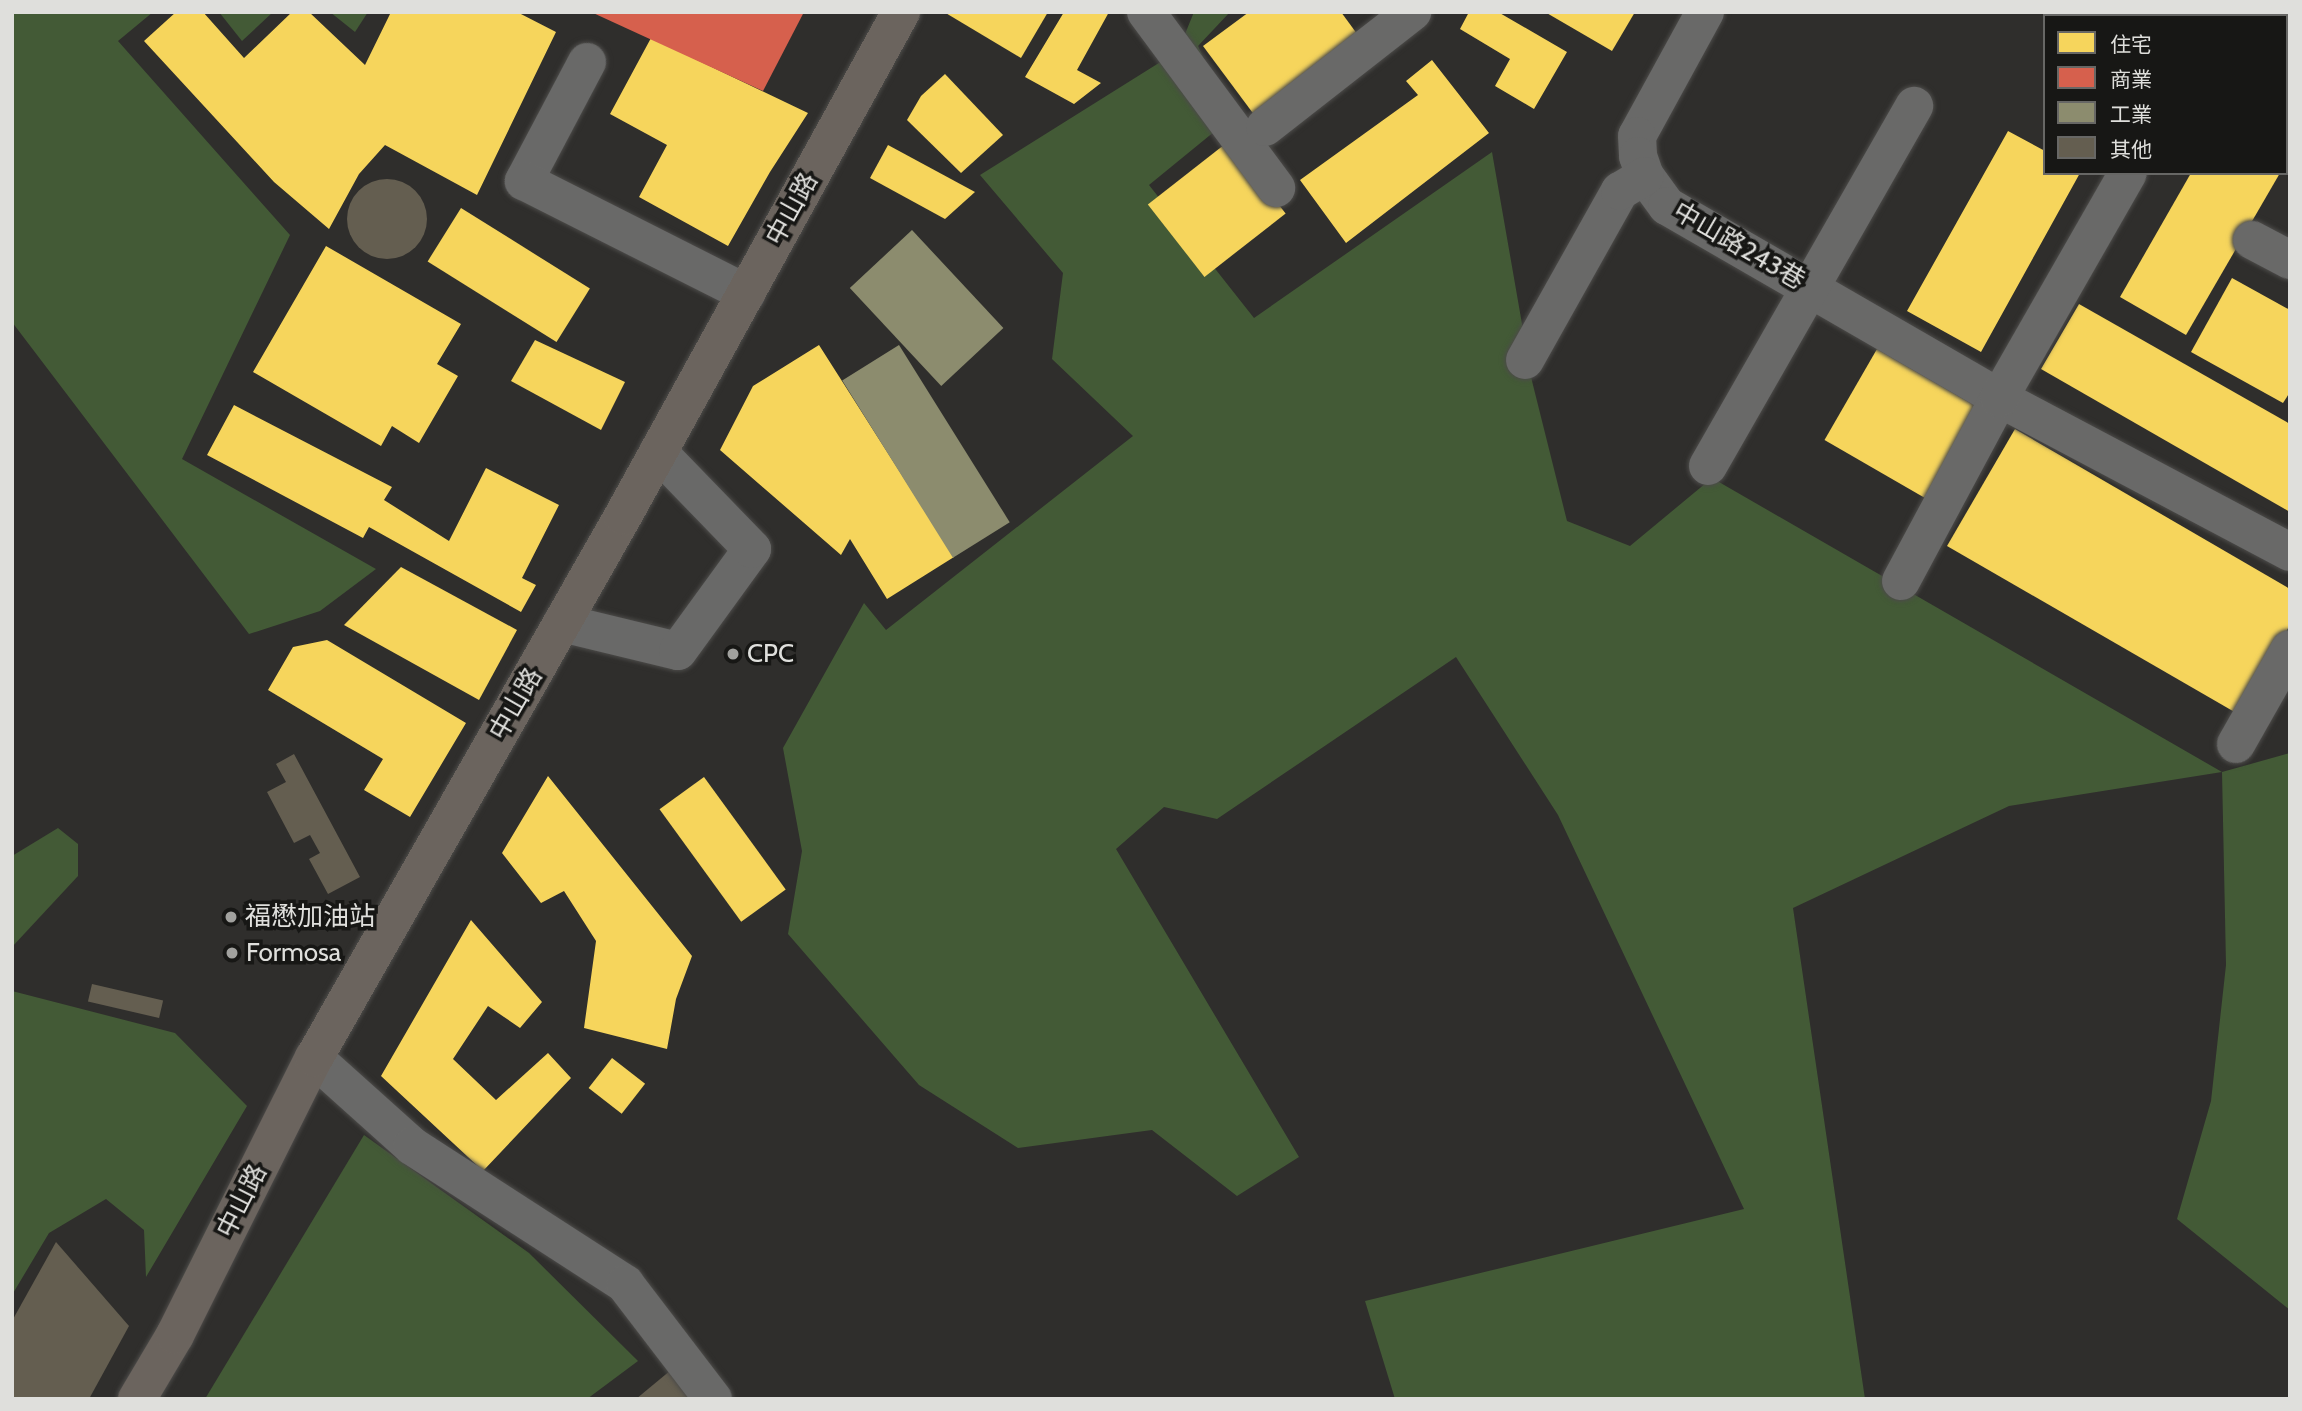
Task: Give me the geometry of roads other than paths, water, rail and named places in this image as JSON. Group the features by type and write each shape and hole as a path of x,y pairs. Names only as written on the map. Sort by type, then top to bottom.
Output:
{"main road":[{"name":"中山路","path":"136,1399 175,1335 314,1058 658,452 901,12"}],"street":[{"path":"1146,12 1276,188"},
{"path":"1265,127 1412,12"},
{"name":"中山路243巷","path":"1705,12 1637,136 1638,156 1654,192 1675,211 1999,398 2290,552"},
{"path":"587,62 524,181 746,293"},
{"path":"1708,466 1914,106"},
{"path":"1901,581 1999,398 2127,175"},
{"path":"1525,360 1620,191 1645,176"},
{"path":"2252,240 2290,260"},
{"path":"562,623 678,651 752,549 658,452"},
{"path":"2236,744 2290,649"},
{"path":"314,1058 412,1146 625,1284 713,1399"}],"place":[{"name":"CPC","path":"733,654"},
{"name":"福懋加油站","path":"231,917"},
{"name":"Formosa","path":"232,953"}]}
